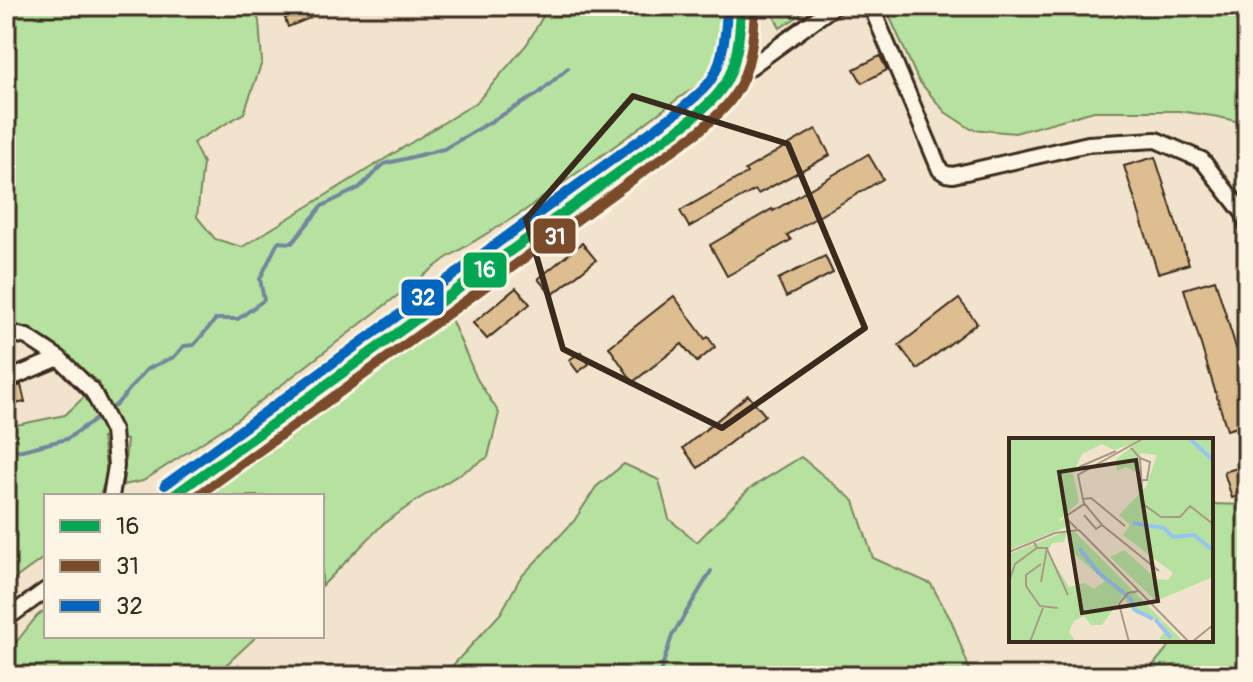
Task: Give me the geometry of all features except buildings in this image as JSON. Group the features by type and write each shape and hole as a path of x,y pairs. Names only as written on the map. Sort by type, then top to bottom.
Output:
{"street":[{"path":"723,87 735,54 741,6"},
{"path":"176,494 688,122 723,87 834,6"},
{"path":"871,6 940,170 946,174 953,175 1088,144 1156,140 1202,160 1244,214 1247,225"},
{"path":"6,332 27,337 59,358 93,392 113,431 116,466 111,494"},
{"path":"6,380 59,358"},
{"path":"6,619 44,591"}],"highlighted area":[{"path":"633,96 788,144 865,328 722,428 563,349 526,219"}],"green space":[{"path":"6,6 253,6 259,21 262,62 244,113 193,143 203,163 197,217 215,239 242,247 477,102 527,44 549,6 712,6 722,20 726,42 709,78 524,211 445,259 232,423 143,481 123,485 127,440 102,438 107,473 101,494 44,494 44,557 6,585 6,427 65,415 99,383 50,341 6,319"},
{"path":"769,6 814,6 780,28"},
{"path":"885,6 1247,6 1247,124 1179,111 1094,111 1015,133 971,129 945,112 918,80"},
{"path":"451,319 477,379 499,413 488,457 382,525 324,584 324,494 203,494"},
{"path":"801,457 854,501 873,558 931,584 952,622 972,676 443,676 501,613 520,578 574,521 596,487 624,464 659,480 669,519 697,542 749,489"},
{"path":"1213,504 1247,505 1247,676 1144,676 1172,642 1213,642"},
{"path":"44,611 44,638 255,638 214,676 6,676 6,655"}],"waterway":[{"path":"6,451 67,439 116,405 147,369 174,357 184,346 194,345 216,319 238,319 264,300 260,279 278,242 292,243 322,206 359,188 384,164 444,149 538,94 568,68"},
{"path":"659,676 672,636 711,571"}],"transit line":[{"name":"32","path":"165,485 679,111 704,88 715,72 724,44 727,6"},
{"name":"16","path":"176,494 688,122 716,95 731,72 739,39 741,6"},
{"name":"31","path":"200,494 712,120 729,102 744,76 752,41 755,6"}]}
